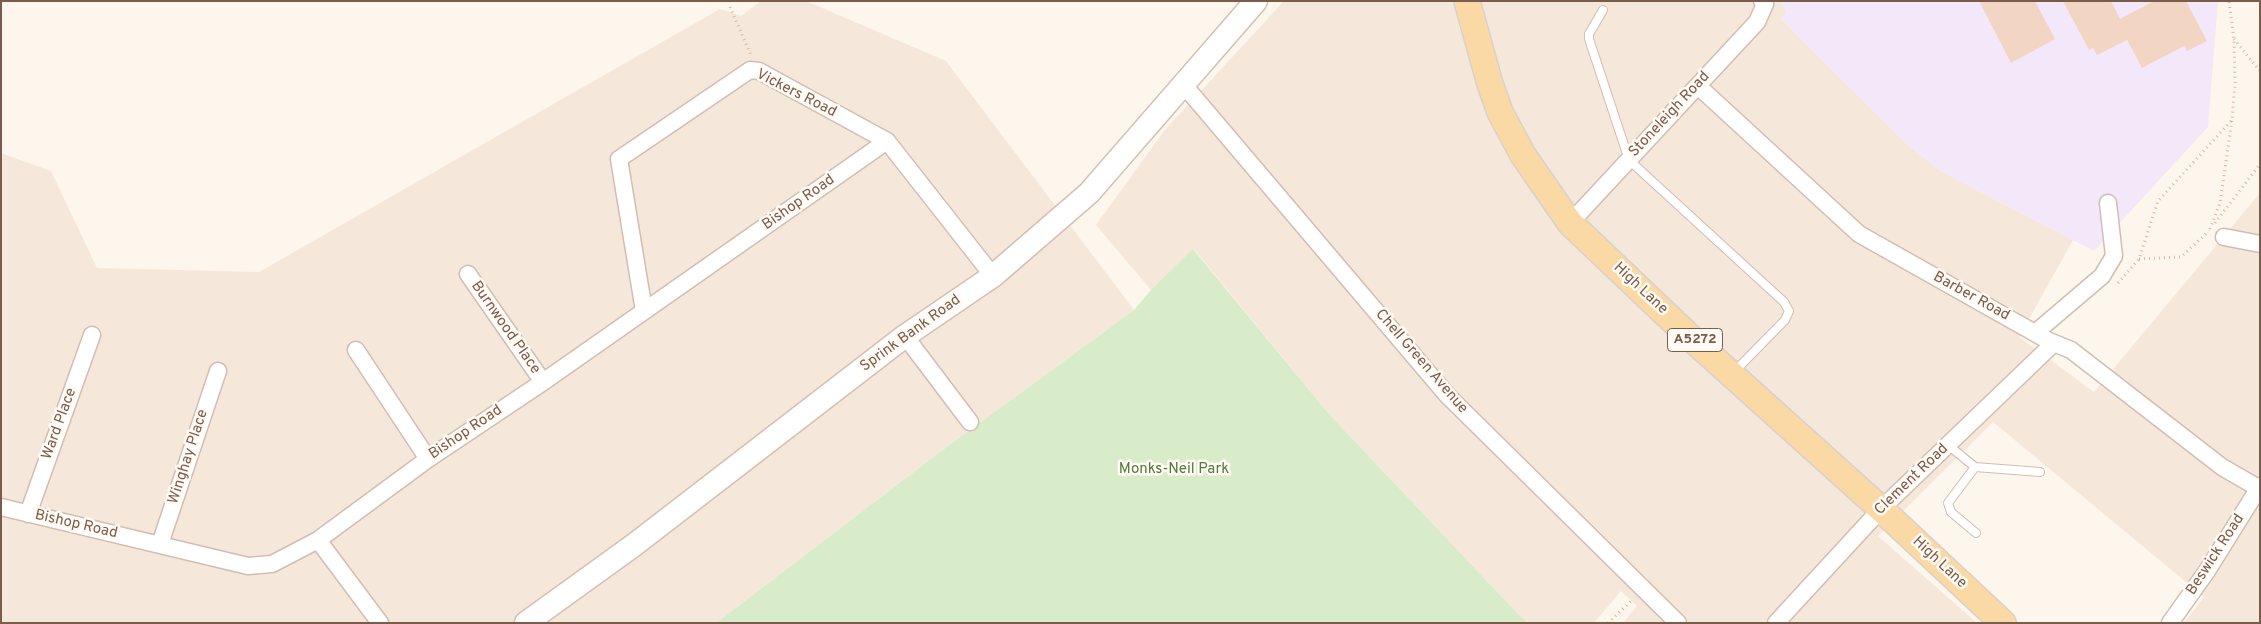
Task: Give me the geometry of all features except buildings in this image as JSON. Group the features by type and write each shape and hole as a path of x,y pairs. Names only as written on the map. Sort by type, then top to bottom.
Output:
{"main road":[{"name":"High Lane","path":"1467,1 1490,84 1500,112 1523,155 1570,223 1732,375 1881,509 2003,623"}],"street":[{"name":"Sprink Bank Road","path":"526,623 634,545 905,336 993,276 1090,192 1256,1"},
{"name":"Stoneleigh Road","path":"1570,223 1757,22 1764,3"},
{"name":"Vickers Road","path":"644,311 620,159 750,70 759,71 887,141 993,276"},
{"name":"Chell Green Avenue","path":"1183,84 1447,395 1678,623"},
{"name":"Barber Road","path":"1698,86 1859,234 2035,333 2071,350 2222,467 2259,488"},
{"name":"Bishop Road","path":"1,507 248,566 272,564 318,540 428,458 543,382 887,141"},
{"path":"2035,333 2102,276 2114,256 2108,203"},
{"path":"2216,234 2260,244"},
{"name":"Burnwood Place","path":"468,274 543,382"},
{"name":"Ward Place","path":"28,514 92,335"},
{"path":"905,336 970,422"},
{"name":"Clement Road","path":"1776,623 1881,509 2054,343"},
{"path":"356,350 428,458"},
{"name":"Winghay Place","path":"160,544 218,371"},
{"name":"Beswick Road","path":"2170,623 2207,571 2259,488"},
{"path":"318,540 380,623"}],"lane":[{"path":"1603,10 1589,34 1589,39 1629,160 1788,307 1789,316 1732,375"},
{"path":"1948,445 1975,467 2040,472"},
{"path":"1975,467 1948,502 1951,512 1976,532"}],"path":[{"path":"2216,234 2232,120 2235,84 2234,39 2229,1"},
{"path":"730,7 759,71"},
{"path":"2234,39 2260,71"},
{"path":"2117,284 2139,259 2158,201 2232,120"},
{"path":"2139,259 2181,257 2216,234 2260,164"},
{"path":"1608,623 1643,590"}],"shaded area":[{"path":"761,1 806,1 946,61 1134,310 944,449 716,623 1,623 1,153 51,171 97,268 259,272 720,9 741,16"},
{"path":"1284,1 1779,1 1787,11 1781,19 1908,145 1941,171 2073,240 2019,337 2094,392 2260,193 2260,623 2184,623 2204,597 1993,422 1878,536 1977,623 1623,623 1637,606 1621,591 1594,623 1529,623 1520,616 1329,414 1194,249 1151,290 1096,225 1164,131"},
{"path":"1779,1 2218,1 2208,127 2094,251 1941,171 1908,145 1781,19 1787,11"}],"green space":[{"name":"Monks-Neil Park","path":"1193,249 1329,414 1520,616 1529,623 716,623 944,449 1134,310 1151,290"}]}
